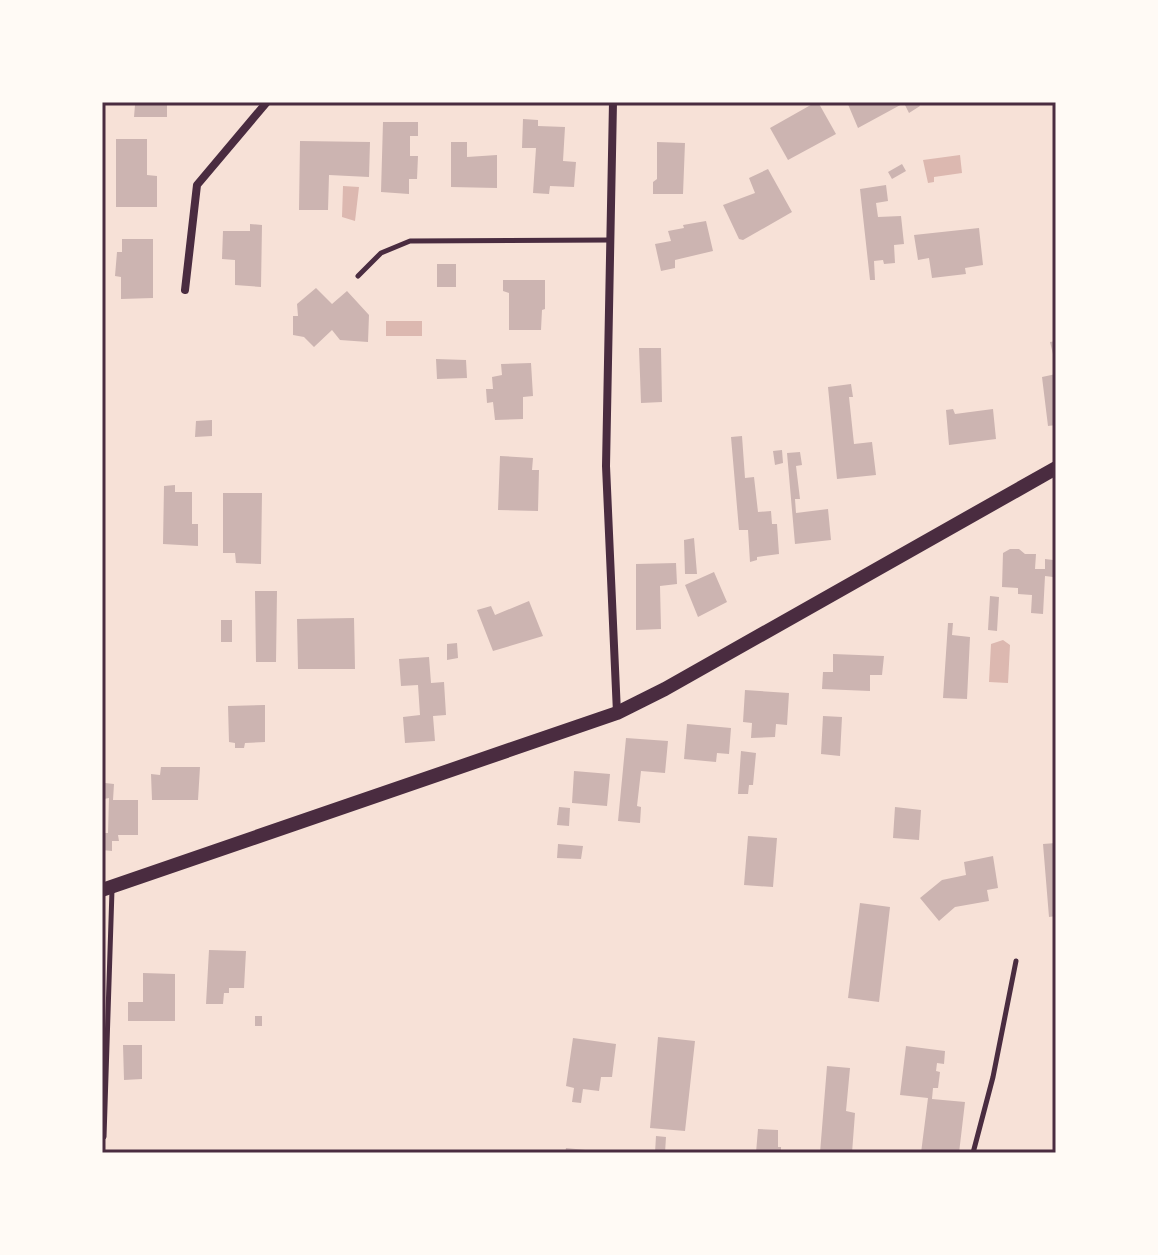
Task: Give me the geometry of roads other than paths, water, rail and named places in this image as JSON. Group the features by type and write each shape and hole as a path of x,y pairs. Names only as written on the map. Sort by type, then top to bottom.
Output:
{"street":[{"path":"185,290 197,185 267,102"},
{"path":"613,102 606,466 617,713"},
{"path":"107,888 617,713 665,689 1056,468"}],"lane":[{"path":"358,276 381,253 410,241 611,240"},
{"path":"104,1137 107,888"},
{"path":"973,1153 993,1077 1016,961"}]}
